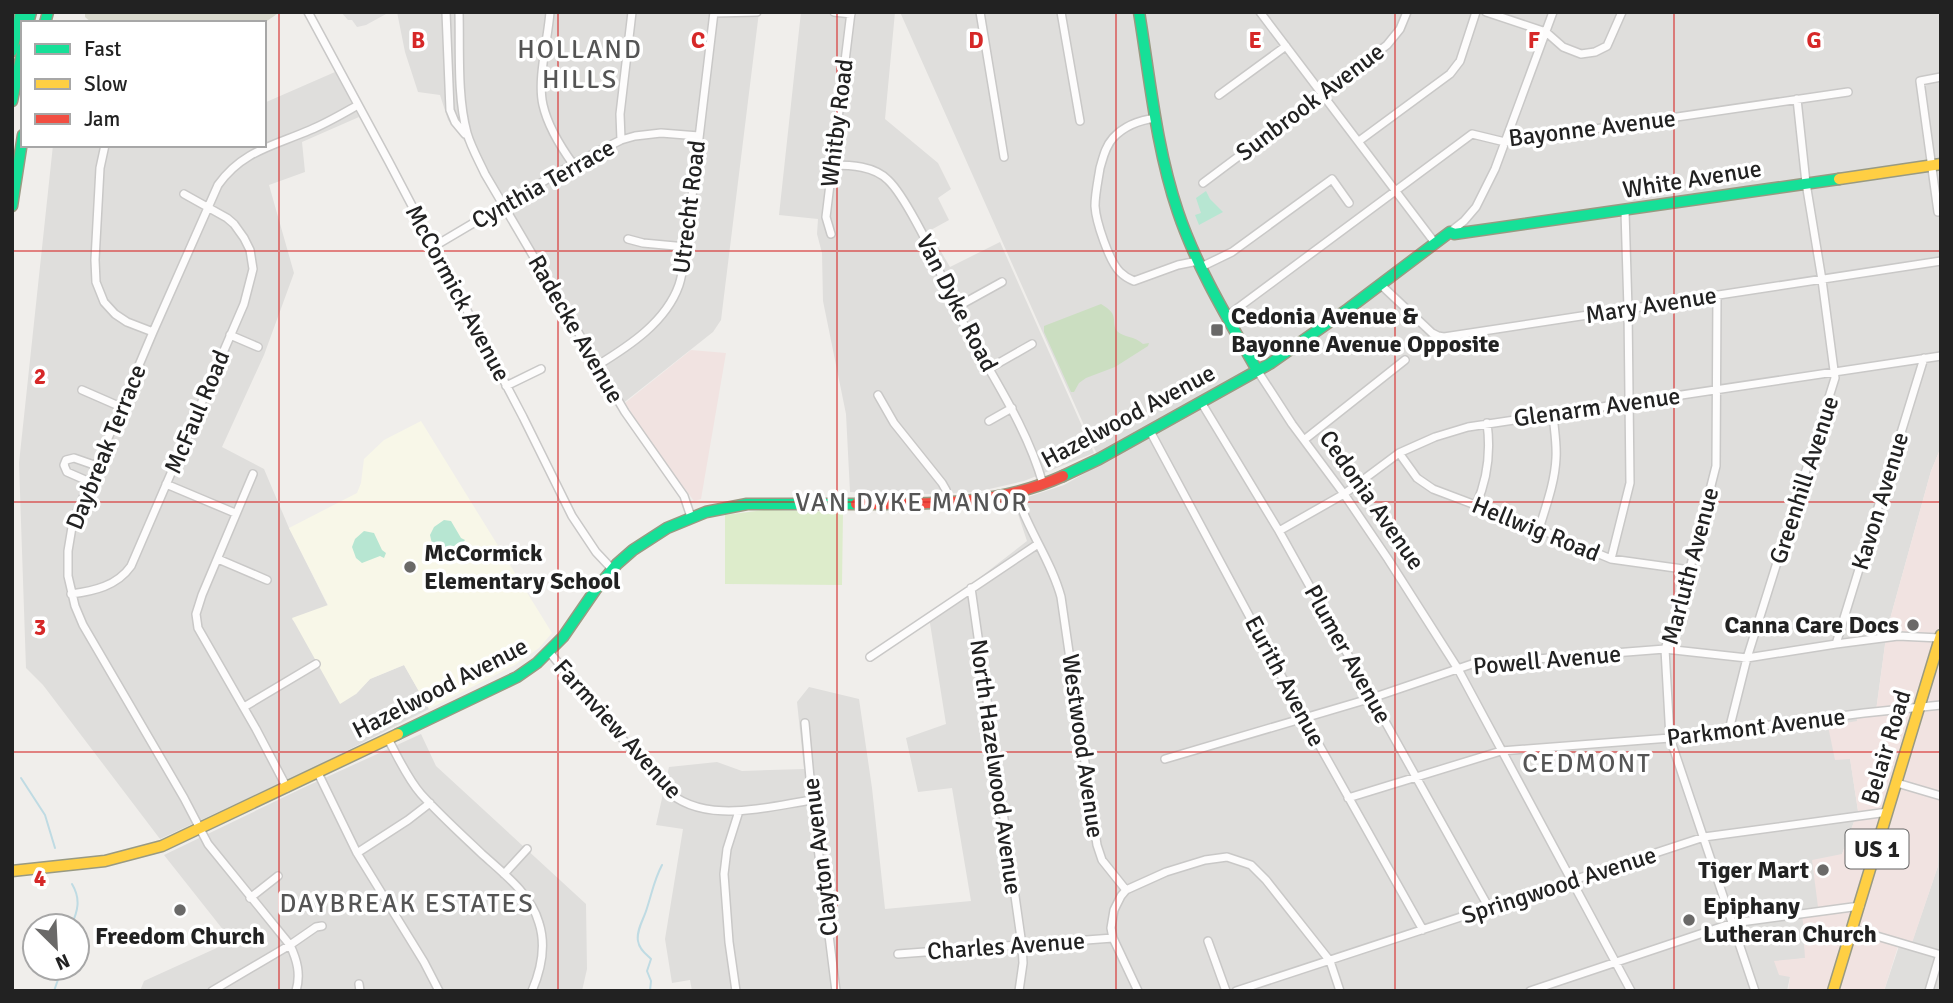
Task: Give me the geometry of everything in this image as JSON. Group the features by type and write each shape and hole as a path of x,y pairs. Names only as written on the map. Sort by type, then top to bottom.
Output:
{"main road":[{"path":"12,51 21,12"},
{"name":"Cedonia Avenue","path":"1139,12 1156,118 1177,206 1199,264 1257,370"},
{"path":"12,101 21,58"},
{"path":"12,206 21,147"},
{"name":"White Avenue","path":"1450,232 1454,234 1625,211 1936,164"},
{"name":"Hazelwood Avenue","path":"12,871 117,859 162,846 517,677 550,653 612,569 647,540 691,517 747,504 949,503 981,500 1043,484 1150,431 1291,349 1450,232"},
{"name":"Belair Road","path":"1833,991 1940,637"}],"street":[{"name":"McCormick Avenue","path":"308,12 581,531 612,569"},
{"name":"Radecke Avenue","path":"446,12 450,110 455,122 468,137"},
{"name":"Radecke Avenue","path":"459,12 462,97 468,137 485,174 633,425 684,496 691,517"},
{"path":"550,12 542,78 543,105 552,131 573,164"},
{"path":"621,140 620,114 632,12"},
{"path":"714,13 757,12"},
{"path":"834,12 851,13"},
{"path":"980,12 1004,157"},
{"path":"1061,12 1080,121"},
{"path":"1260,12 1435,243"},
{"name":"Sunbrook Avenue","path":"1203,183 1387,45 1400,29 1407,12"},
{"path":"1359,141 1450,74 1460,61 1476,12"},
{"path":"1486,12 1546,32 1556,42 1581,54 1595,52 1607,46 1622,12"},
{"name":"Hazelwood Avenue","path":"1450,232 1464,221 1476,206 1495,169 1553,12"},
{"name":"Utrecht Road","path":"598,365 637,339 668,307 679,286 714,13"},
{"name":"Whitby Road","path":"831,234 827,217 851,13"},
{"path":"1219,95 1286,46"},
{"path":"1938,212 1936,164 1920,81 1941,77"},
{"name":"Bayonne Avenue","path":"1227,316 1472,134 1504,142 1848,92"},
{"name":"Greenhill Avenue","path":"1729,730 1747,658 1833,390 1835,372 1806,183 1797,99"},
{"name":"Daybreak Terrace","path":"296,991 298,970 290,945 215,855 83,625 71,594 68,569 69,537 153,332 207,207 225,174 243,159 264,148 324,124 358,105"},
{"path":"1156,118 1133,124 1112,139 1103,156 1097,182 1095,208 1099,226 1117,269 1134,281 1178,265 1199,264 1232,252 1332,179 1349,203"},
{"name":"Cynthia Terrace","path":"433,247 573,164 621,140 659,133 699,136"},
{"path":"105,147 100,168 96,282 104,302 115,314 153,332"},
{"name":"Van Dyke Road","path":"832,165 867,169 892,184 933,256 946,290 1012,408 1031,448 1043,484"},
{"name":"McFaul Road","path":"71,594 107,586 126,572 230,335 252,278 252,260 244,238 234,224 184,194"},
{"path":"1611,558 1630,483 1625,211"},
{"path":"628,239 686,247"},
{"name":"Mary Avenue","path":"1380,284 1438,337 1941,261"},
{"path":"956,308 1002,282"},
{"name":"Marluth Avenue","path":"1717,295 1716,466 1690,569 1665,649 1670,738 1755,991"},
{"path":"230,335 258,347"},
{"path":"990,368 1032,344"},
{"name":"Glenarm Avenue","path":"1279,531 1344,494 1399,453 1448,432 1487,423 1941,356"},
{"name":"Kavon Avenue","path":"1836,644 1924,358"},
{"path":"1304,440 1405,360"},
{"path":"506,386 541,369"},
{"name":"Cedonia Avenue","path":"1257,370 1344,494 1458,669 1631,991"},
{"path":"82,390 121,407"},
{"path":"878,395 894,423 942,483 949,503"},
{"name":"Plumer Avenue","path":"1201,402 1279,531 1489,908"},
{"path":"989,421 1012,408"},
{"path":"1539,529 1555,467 1553,414"},
{"path":"1476,505 1490,456 1487,423"},
{"name":"Eurith Avenue","path":"1150,431 1304,718 1423,930"},
{"name":"Hellwig Road","path":"1399,453 1422,483 1476,505 1611,558 1690,569"},
{"path":"90,482 67,472 64,464 66,460 74,458 97,466"},
{"path":"253,474 197,610 196,624 287,788"},
{"path":"166,484 235,513"},
{"name":"Westwood Avenue","path":"1016,493 1022,513 1051,569 1061,597 1097,845 1102,860 1126,890"},
{"path":"870,657 1038,544"},
{"path":"218,559 267,580"},
{"name":"North Hazelwood Avenue","path":"971,588 1022,945 1023,964 1019,991"},
{"name":"Powell Avenue","path":"1165,759 1372,698 1472,664 1665,649 1747,658 1898,636 1940,637"},
{"name":"Farmview Avenue","path":"550,653 673,797 687,805 706,810 739,811 811,800"},
{"path":"244,707 316,664"},
{"name":"Parkmont Avenue","path":"1349,798 1501,751 1670,738 1941,705"},
{"name":"Clayton Avenue","path":"805,723 811,800 836,991"},
{"path":"388,739 409,776 430,803 530,902 539,921 542,936 542,950 532,991"},
{"path":"318,773 357,853 424,961 439,991"},
{"path":"1897,783 1941,796"},
{"path":"357,853 430,803"},
{"path":"736,991 724,874 727,849 739,811"},
{"name":"Springwood Avenue","path":"1236,991 1704,837 1889,812"},
{"path":"504,874 527,849"},
{"path":"1138,991 1113,938 1111,928 1114,910 1126,890 1166,872 1205,860 1227,857 1251,864 1266,880 1330,961 1340,991"},
{"path":"250,898 278,876"},
{"path":"1530,991 1733,923 1860,906"},
{"path":"212,991 321,926"},
{"path":"1853,929 1940,954 1929,991"},
{"name":"Charles Avenue","path":"898,954 1113,938"},
{"path":"1208,941 1226,991"}],"shaded area":[{"path":"85,12 280,12 266,22 90,21 85,17"},
{"path":"341,12 385,12 386,14 357,27"},
{"path":"397,12 759,12 721,320 713,332 617,408 477,167 466,143 448,120 440,95 418,92 405,52"},
{"path":"801,12 895,12 885,119 938,163 951,189 938,198 949,220 929,231 950,267 1000,242 1094,453 1024,481 976,492 850,492 846,414 823,301 818,219 779,215"},
{"path":"900,12 1941,12 1941,164 1454,234 1277,358 1099,459"},
{"path":"335,72 359,117 302,142 305,172 269,185 294,273 264,355 222,447 264,469 289,528 328,606 292,619 356,694 370,679 404,665 429,709 315,767 160,839 43,685 26,668 19,463 53,147 266,147 266,102"},
{"path":"1941,168 1941,447 1931,471 1887,630 1876,711 1858,721 1850,758 1858,811 1804,942 1806,958 1775,962 1790,977 1787,991 692,991 690,980 672,983 665,939 683,829 656,825 669,767 717,762 742,771 804,769 797,702 809,687 859,699 885,909 971,901 952,788 918,792 906,738 946,724 929,617 1027,541 1016,508 1028,497 1064,485 1173,423 1445,241"},
{"path":"691,350 726,353 701,499 694,501 652,445 625,403"},
{"name":"McCormick Elementary School","path":"421,421 552,633 539,648 515,665 429,709 404,665 370,679 356,694 340,704 292,618 328,605 289,528 357,493 364,459 384,440"},
{"path":"1941,447 1941,829 1938,866 1912,943 1900,940 1884,991 1788,991 1790,977 1779,975 1774,961 1805,958 1806,941 1801,910 1818,907 1812,860 1842,854 1858,811 1850,759 1835,760 1828,726 1857,721 1856,714 1876,711 1887,630 1931,471"},
{"path":"421,734 436,766 586,904 587,969 582,991 140,991 144,981 232,941 164,855"},
{"path":"1941,829 1941,991 1884,991 1901,940 1912,942 1938,866"}],"green space":[{"path":"1206,191 1223,212 1199,225 1195,215 1201,213 1196,198"},
{"path":"1101,304 1113,315 1118,332 1143,344 1149,343 1148,346 1115,367 1086,378 1071,392 1044,332 1044,326"},
{"path":"764,510 843,512 842,585 725,584 725,515"},
{"path":"444,520 451,521 465,540 441,554 433,548 430,535 434,527"},
{"path":"364,531 374,533 386,553 384,558 380,556 362,563 356,558 352,547 355,539"}],"waterway":[{"path":"21,778 45,815 55,848"},
{"path":"650,991 651,981 647,971 651,959 640,946 638,937 662,865"},
{"path":"72,884 77,895 76,912"},
{"path":"54,991 57,982"}],"traffic: fast":[{"path":"12,51 21,12"},
{"path":"29,21 31,12"},
{"path":"46,21 48,12"},
{"path":"1139,12 1159,138 1178,212 1204,273 1257,370"},
{"path":"12,101 21,58"},
{"path":"12,206 21,147"},
{"path":"1063,476 1099,459 1271,363 1450,232 1454,234 1839,179"},
{"path":"398,734 517,677 537,663 563,637 617,564 667,528 706,512 747,504 856,504"}],"traffic: slow":[{"path":"1839,179 1941,164"},
{"path":"1833,991 1941,635"},
{"path":"12,871 105,861 162,846 398,734"}],"traffic: jam":[{"path":"856,504 935,503 987,498 1038,486 1063,476"}],"place":[{"name":"Cedonia Avenue & Bayonne Avenue Opposite","path":"1217,330"},
{"name":"McCormick Elementary School","path":"410,567"},
{"name":"Canna Care Docs","path":"1913,625"},
{"name":"Tiger Mart","path":"1823,870"},
{"name":"Freedom Church","path":"180,910"},
{"name":"Epiphany Lutheran Church","path":"1689,920"}],"district":[{"name":"HOLLAND HILLS","path":"580,65"},
{"name":"VAN DYKE MANOR","path":"912,503"},
{"name":"CEDMONT","path":"1587,764"},
{"name":"DAYBREAK ESTATES","path":"407,904"}]}
